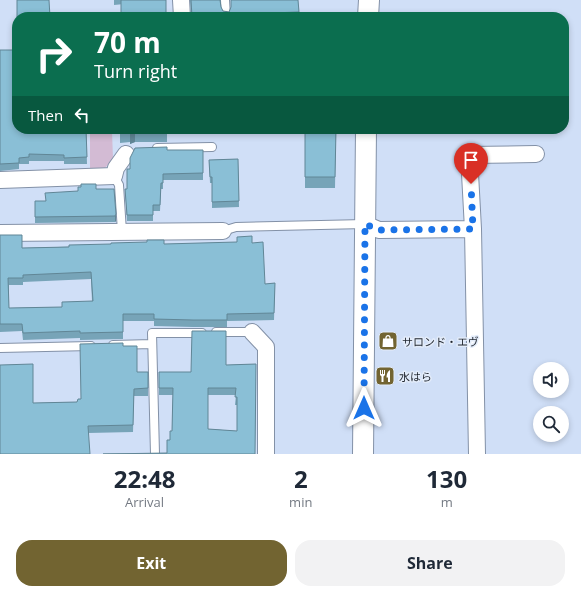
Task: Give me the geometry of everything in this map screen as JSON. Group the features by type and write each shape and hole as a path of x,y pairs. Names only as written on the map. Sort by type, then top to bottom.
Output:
{"street":[{"path":"181,0 182,12"},
{"path":"368,12 369,0"},
{"path":"363,454 366,134"},
{"path":"0,180 114,176 116,168 131,151"},
{"path":"477,454 473,229 469,155 536,154"},
{"path":"365,224 379,230 473,229"},
{"path":"0,233 223,231"},
{"path":"252,332 266,347 266,454"}],"lane":[{"path":"225,0 226,12"},
{"path":"150,148 212,147"},
{"path":"114,176 119,185 122,232"},
{"path":"223,231 236,227 365,224"},
{"path":"155,454 152,333 252,332"},
{"path":"0,348 152,344"}],"shaded area":[{"path":"90,134 112,134 113,159 105,168 90,169"}],"building":[{"path":"17,0 49,0 50,12 17,12"},
{"path":"121,0 166,0 166,12 121,12"},
{"path":"191,0 220,0 223,11 229,12 192,12"},
{"path":"231,0 298,0 299,12 229,12"},
{"path":"0,50 12,50 12,134 86,134 87,157 64,158 64,155 29,154 29,157 19,158 19,163 0,164"},
{"path":"305,134 336,134 335,177 305,177"},
{"path":"167,147 167,150 203,150 203,173 163,174 160,205 153,205 153,215 127,215 125,189 127,189 127,169 130,169 130,158 135,148"},
{"path":"238,159 239,201 212,202 212,177 210,177 209,160"},
{"path":"81,184 96,184 96,189 114,189 115,216 35,217 35,201 46,201 45,193 78,191 78,187 81,187"},
{"path":"0,235 22,235 22,248 69,247 69,245 147,242 147,240 164,240 164,244 237,242 237,237 252,236 252,243 263,242 265,284 275,283 274,313 227,314 227,320 154,319 154,314 123,314 123,332 80,333 80,331 23,333 22,324 0,324","holes":["91,272 93,301 62,302 62,307 9,308 8,278 23,278 23,275"]},
{"path":"192,331 226,331 226,365 256,364 255,454 103,454 167,453 167,440 170,440 170,431 172,431 173,388 159,388 159,372 191,372","holes":["208,388 236,388 235,397 237,397 237,431 208,429"]},
{"path":"123,343 123,346 137,346 137,372 148,372 148,388 134,389 133,425 88,426 90,454 0,454 0,365 33,364 33,403 77,402 78,399 81,399 80,344"}],"place":[{"name":"サロンド・エヴ","path":"388,341"},
{"name":"水はら","path":"385,376"}],"route":[{"path":"364,408 365,224 379,230 473,229 471,184"}]}
